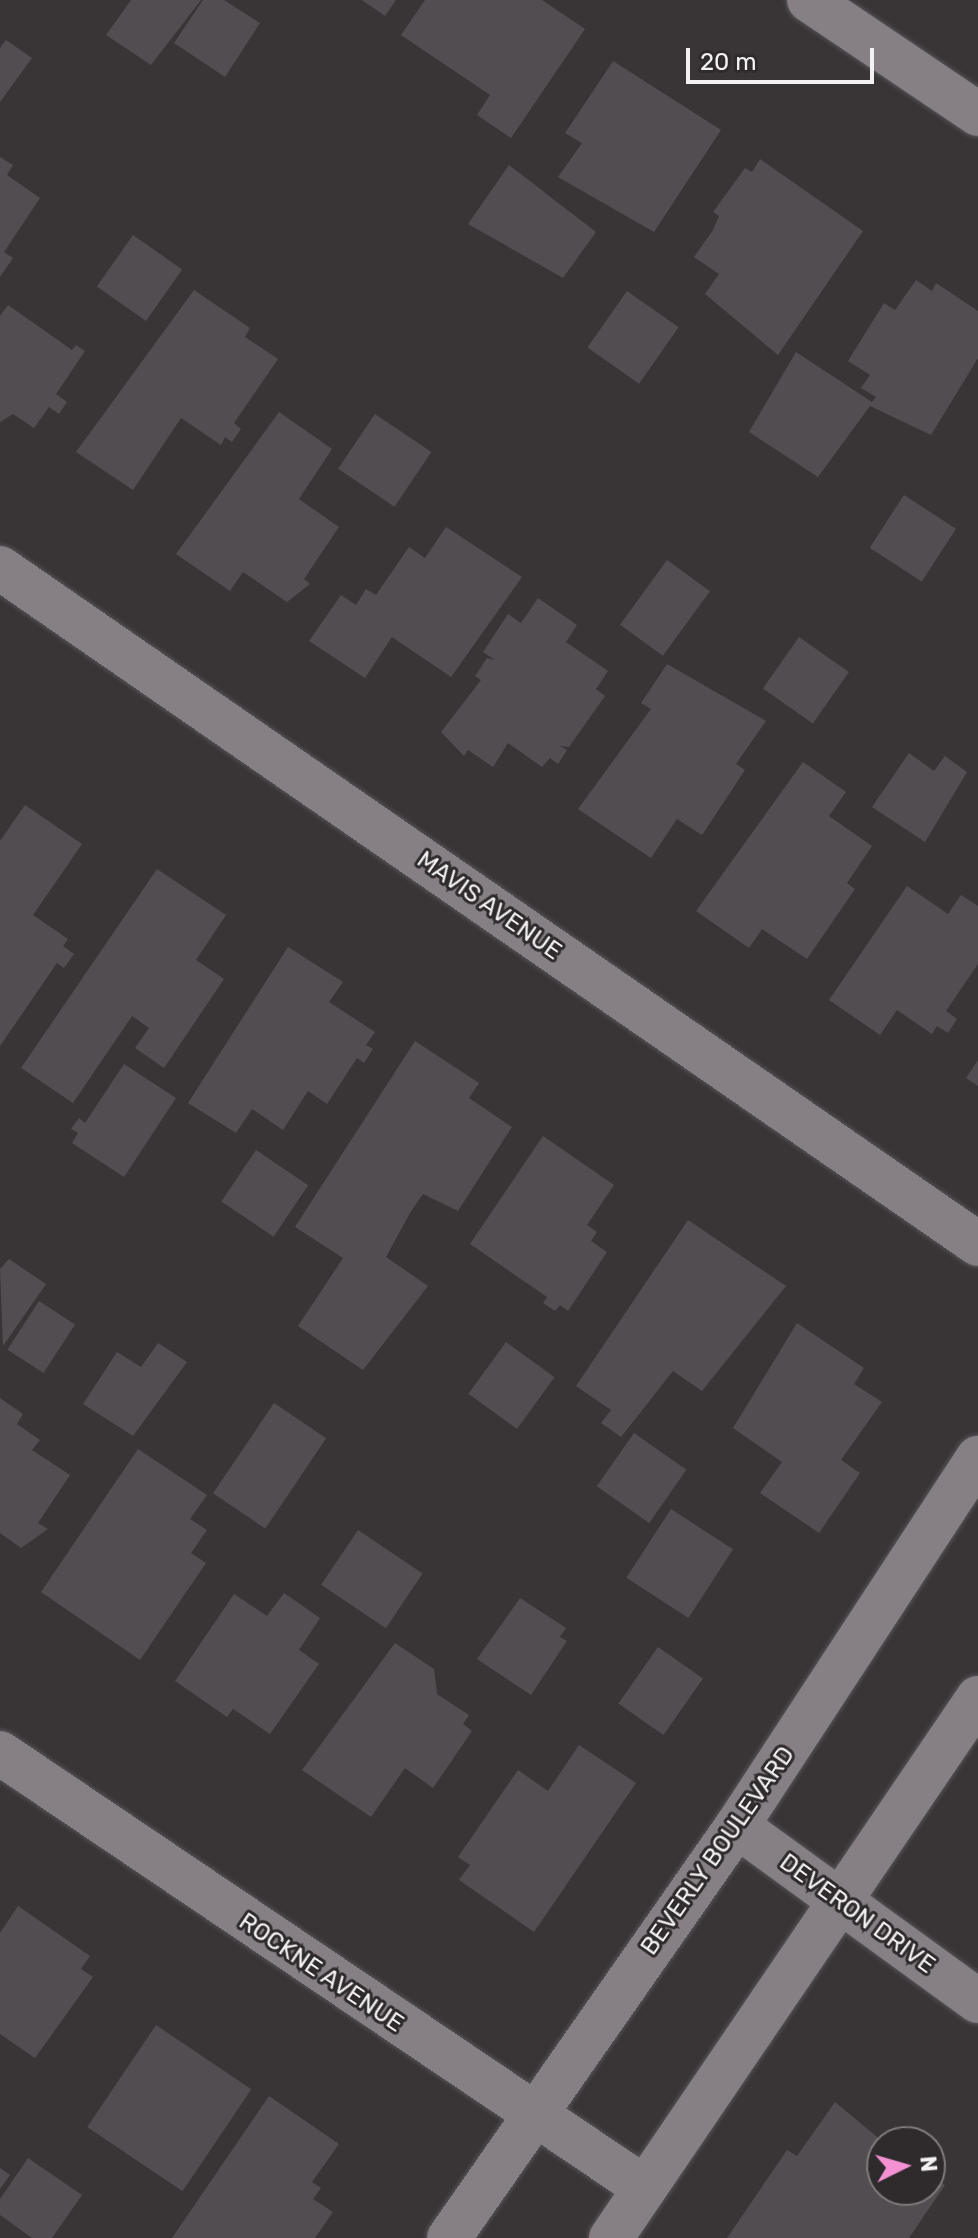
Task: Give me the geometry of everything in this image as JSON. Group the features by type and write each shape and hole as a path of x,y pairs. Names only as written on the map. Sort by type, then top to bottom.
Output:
{"street":[{"path":"809,0 978,114"},
{"name":"MAVIS AVENUE","path":"0,568 978,1244"},
{"name":"BEVERLY BOULEVARD","path":"449,2238 737,1826 978,1458"},
{"path":"611,2238 978,1698"},
{"name":"ROCKNE AVENUE","path":"0,1753 645,2188"},
{"name":"DEVERON DRIVE","path":"737,1826 978,2001"}],"building":[{"path":"131,0 201,0 151,65 106,35"},
{"path":"203,0 224,0 260,23 225,77 174,43"},
{"path":"362,0 396,0 385,16"},
{"path":"425,0 542,0 585,29 511,138 477,115 490,95 401,35"},
{"path":"6,40 32,58 0,102 0,48"},
{"path":"613,61 721,130 654,232 558,177 582,143 565,133"},
{"path":"0,157 13,165 7,175 40,198 4,252 13,258 0,277"},
{"path":"760,159 863,231 778,355 705,294 719,274 694,257 719,216 713,212 745,168 752,172"},
{"path":"509,165 596,232 563,278 468,224"},
{"path":"133,235 182,269 146,321 97,287"},
{"path":"916,280 932,291 936,283 978,311 978,358 931,435 870,406 818,477 749,432 796,352 872,402 876,397 861,388 870,375 848,361 884,303 895,310"},
{"path":"194,290 250,328 245,337 278,359 234,423 241,429 232,442 225,437 221,445 181,418 133,490 76,452"},
{"path":"627,291 679,327 639,384 587,348"},
{"path":"8,305 72,350 76,345 85,351 56,394 67,402 59,414 49,407 34,428 13,414 0,422 0,316"},
{"path":"279,412 332,449 299,499 339,527 304,579 310,584 287,602 243,572 230,591 176,554"},
{"path":"375,414 431,452 394,507 338,469"},
{"path":"904,495 956,529 922,582 870,548"},
{"path":"446,527 522,577 451,677 392,637 365,678 309,641 341,595 356,605 366,589 376,595 409,547 425,558"},
{"path":"667,560 710,591 663,656 620,625"},
{"path":"538,598 577,625 566,642 608,671 596,689 605,696 569,747 560,746 567,750 558,764 550,758 542,767 508,743 493,767 468,750 464,756 441,732 481,680 475,676 487,658 495,660 483,652 508,614 521,623"},
{"path":"799,637 849,672 813,724 763,689"},
{"path":"667,664 766,721 736,764 745,770 702,835 677,819 651,858 578,809 651,709 641,703"},
{"path":"909,753 934,771 945,756 967,772 925,842 872,807"},
{"path":"803,762 846,792 829,816 872,846 847,883 855,889 807,959 762,929 749,948 696,911"},
{"path":"25,805 82,844 33,915 68,939 63,946 74,954 64,968 57,963 0,1046 0,841"},
{"path":"157,869 226,915 196,960 224,979 164,1068 135,1048 149,1028 132,1016 73,1103 21,1068"},
{"path":"907,886 948,914 961,895 978,906 978,964 946,1011 957,1019 948,1033 937,1026 932,1034 897,1010 880,1035 829,1000"},
{"path":"288,947 343,982 329,1002 375,1032 366,1045 373,1049 364,1063 357,1058 327,1104 308,1091 283,1130 252,1109 236,1133 188,1103"},
{"path":"415,1041 479,1083 469,1098 512,1127 458,1211 423,1194 410,1213 386,1257 428,1286 363,1370 298,1326 343,1258 295,1227"},
{"path":"978,1060 978,1086 966,1078"},
{"path":"124,1064 176,1098 124,1177 72,1143 78,1133 71,1129 79,1118 85,1123"},
{"path":"543,1136 614,1185 587,1225 597,1232 591,1241 607,1252 568,1311 560,1305 555,1311 543,1303 547,1297 470,1244"},
{"path":"256,1150 308,1185 274,1237 221,1201"},
{"path":"688,1220 786,1286 702,1391 673,1371 621,1437 601,1423 611,1410 576,1386"},
{"path":"9,1259 46,1284 3,1346 0,1269"},
{"path":"39,1301 75,1324 43,1373 7,1350"},
{"path":"797,1323 864,1368 854,1384 882,1402 841,1460 860,1473 819,1533 760,1493 782,1462 733,1428"},
{"path":"506,1342 555,1377 517,1429 468,1394"},
{"path":"158,1343 187,1362 133,1436 83,1404 117,1352 141,1367"},
{"path":"0,1398 23,1414 17,1424 40,1440 32,1450 70,1475 38,1523 48,1529 21,1548 0,1533"},
{"path":"274,1403 326,1438 265,1529 213,1493"},
{"path":"634,1433 686,1470 649,1523 597,1486"},
{"path":"138,1449 207,1495 190,1519 207,1530 191,1553 206,1563 140,1660 41,1592"},
{"path":"671,1509 733,1549 688,1618 626,1578"},
{"path":"358,1530 423,1574 386,1628 321,1585"},
{"path":"284,1593 320,1618 299,1650 319,1664 270,1734 233,1709 227,1717 175,1681 234,1594 267,1616"},
{"path":"520,1598 566,1628 560,1637 567,1641 531,1695 477,1659"},
{"path":"395,1643 434,1669 437,1694 469,1715 463,1724 472,1731 433,1788 405,1768 371,1817 302,1770"},
{"path":"658,1647 703,1679 663,1735 618,1704"},
{"path":"579,1745 636,1783 534,1932 459,1880 470,1865 458,1857 518,1770 548,1791"},
{"path":"18,1906 90,1956 81,1969 93,1977 35,2058 0,2034 0,1933"},
{"path":"156,2025 251,2089 183,2191 87,2127"},
{"path":"269,2096 339,2144 312,2182 321,2188 313,2199 333,2212 315,2238 172,2238"},
{"path":"835,2102 866,2128 866,2206 931,2206 909,2238 727,2238 787,2150 797,2156"},
{"path":"28,2158 82,2195 52,2238 32,2238 0,2215 0,2199"},
{"path":"0,2168 10,2175 0,2189"}]}
